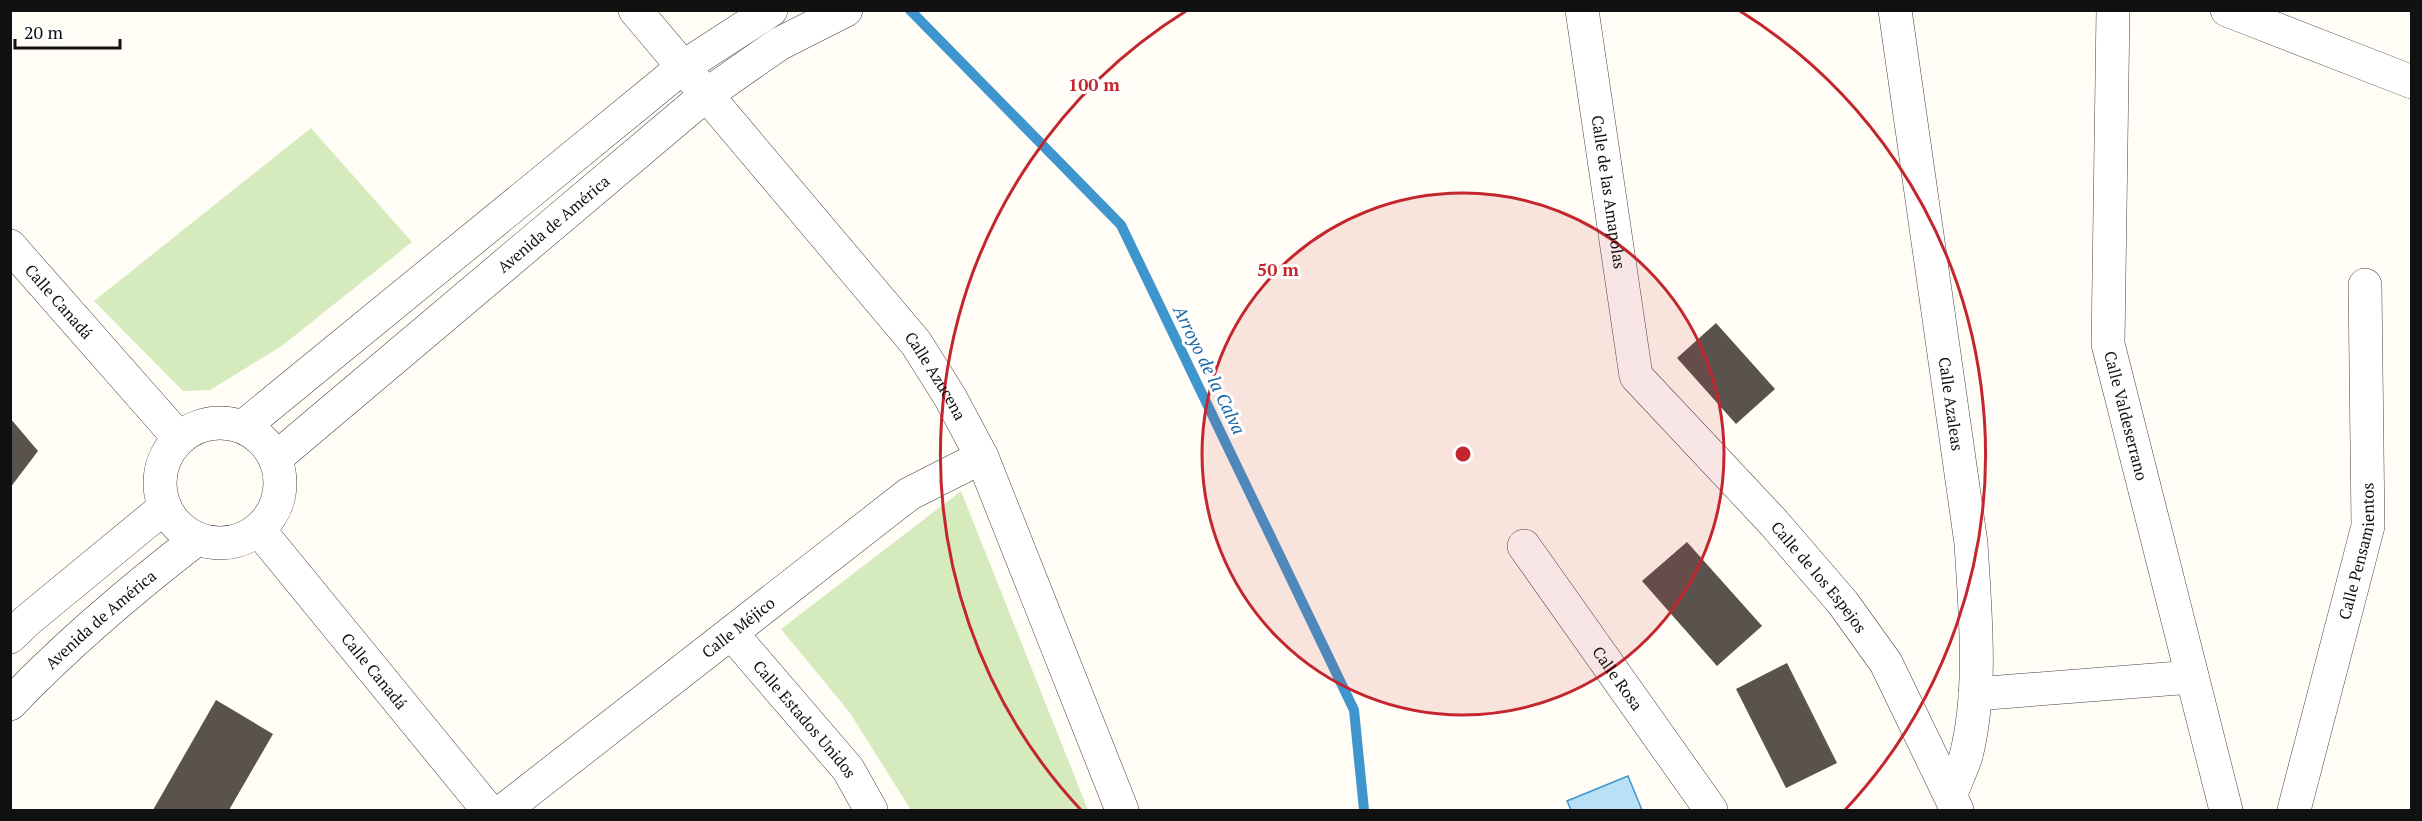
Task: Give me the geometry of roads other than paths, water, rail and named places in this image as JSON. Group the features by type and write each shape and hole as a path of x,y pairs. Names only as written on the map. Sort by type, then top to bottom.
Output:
{"street":[{"name":"Calle Azucena","path":"635,10 916,344 950,397 982,457 1122,810"},
{"name":"Avenida de América","path":"276,458 706,95 779,44 846,10"},
{"name":"Calle de las Amapolas","path":"1582,10 1636,376"},
{"name":"Calle Azaleas","path":"1895,10 1971,543 1975,612 1975,694 1965,756 1954,803"},
{"name":"Calle Valdeserrano","path":"2113,10 2108,344 2226,810"},
{"path":"2227,10 2412,82"},
{"path":"244,426 683,67 768,12"},
{"name":"Calle Canadá","path":"10,246 180,438"},
{"name":"Calle Pensamientos","path":"2294,810 2368,526 2365,285"},
{"name":"Calle de los Espejos","path":"1636,376 1774,523 1843,603 1886,663 1954,803"},
{"path":"210,422 228,422 244,426 258,434 269,445 276,458 281,477 279,496 272,515 259,530 245,538 229,543 213,543 197,539 183,531 165,507 160,488 161,470 168,452 180,438 194,428 210,422"},
{"name":"Calle Méjico","path":"504,810 909,494 982,457"},
{"path":"10,637 28,619 165,507"},
{"name":"Calle Canadá","path":"259,530 488,810"},
{"name":"Avenida de América","path":"10,704 50,662 117,601 197,539"},
{"name":"Calle Rosa","path":"1524,546 1712,810"},
{"name":"Calle Estados Unidos","path":"732,634 848,769 871,810"},
{"path":"1975,694 2192,676"}],"water":[{"path":"1628,776 1642,810 1571,810 1567,801"}],"waterway":[{"name":"Arroyo de la Calva","path":"910,10 1121,225 1354,710 1364,810"}]}
